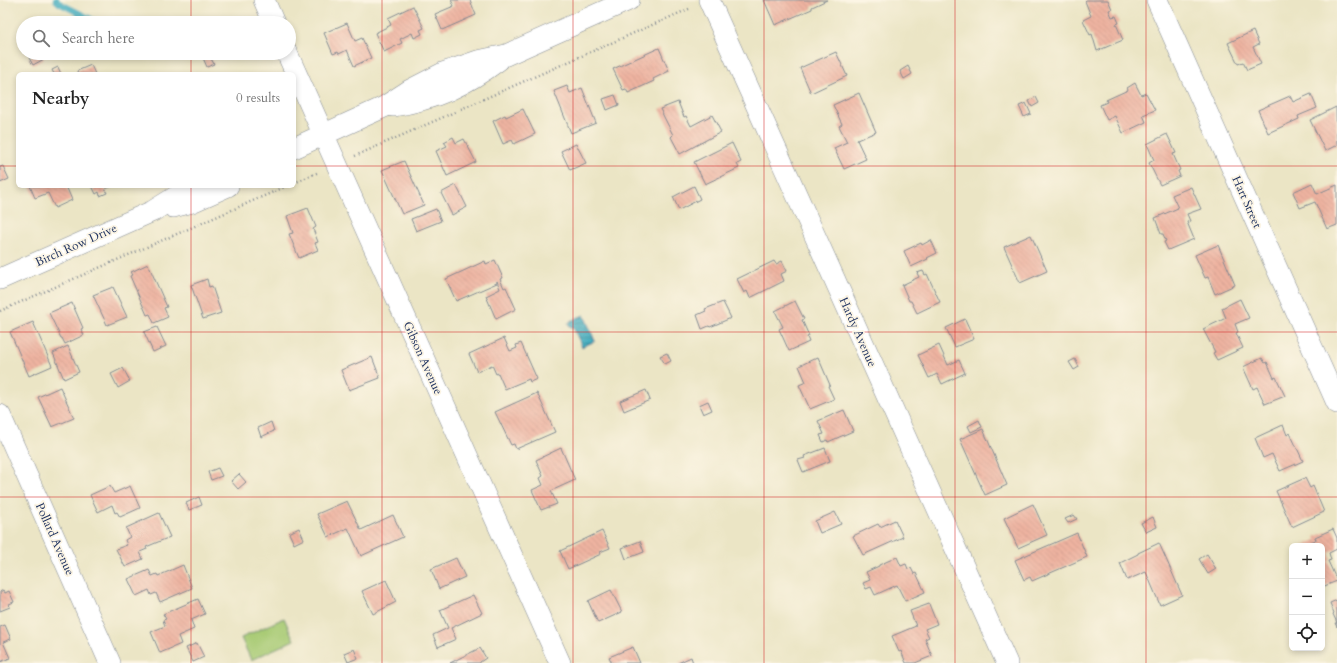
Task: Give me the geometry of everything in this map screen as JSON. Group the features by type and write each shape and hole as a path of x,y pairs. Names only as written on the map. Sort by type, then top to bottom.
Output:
{"street":[{"path":"264,0 271,16"},
{"path":"296,147 384,107 423,100 458,86 479,75 506,55 628,0"},
{"name":"Hardy Avenue","path":"710,0 1006,663"},
{"name":"Hart Street","path":"1157,0 1337,403"},
{"name":"Gibson Avenue","path":"290,60 295,72"},
{"name":"Gibson Avenue","path":"296,73 560,663"},
{"name":"Birch Row Drive","path":"0,279 153,211 190,188"},
{"name":"Birch Row Drive","path":"153,211 192,202 224,188"},
{"name":"Pollard Avenue","path":"0,415 110,663"}],"path":[{"path":"296,182 710,0"},
{"path":"0,311 281,188"}],"green space":[{"path":"284,618 294,640 251,660 241,638"}],"water":[{"path":"584,315 595,341 582,347 573,327 571,328 568,323"}],"building":[{"path":"451,0 470,0 476,15 442,30 435,14 454,6"},
{"path":"764,0 827,0 812,7 812,9 775,25"},
{"path":"1108,0 1112,9 1109,10 1112,17 1116,16 1119,23 1116,24 1123,40 1097,51 1092,34 1090,35 1083,20 1091,16 1085,1"},
{"path":"413,6 424,28 420,30 422,34 414,38 412,33 400,39 402,43 384,52 375,33 391,25 388,18"},
{"path":"347,23 355,41 362,38 371,58 354,66 347,50 339,54 338,52 333,54 324,33"},
{"path":"1253,31 1259,44 1253,47 1261,64 1247,70 1243,62 1238,64 1228,43"},
{"path":"659,48 669,71 653,79 654,81 628,93 626,89 623,90 613,69"},
{"path":"836,52 847,76 811,93 800,68"},
{"path":"30,60 42,60 33,65"},
{"path":"204,60 212,60 214,64 207,67"},
{"path":"91,65 94,72 77,72"},
{"path":"908,66 912,74 904,79 900,71"},
{"path":"58,67 60,72 53,72 52,70"},
{"path":"1135,83 1141,95 1146,93 1155,110 1143,115 1146,122 1123,133 1115,116 1107,120 1100,105 1107,102 1106,100 1128,90 1127,88"},
{"path":"567,86 570,93 582,88 596,123 571,133 554,91"},
{"path":"859,93 876,132 857,140 866,159 844,169 834,148 847,142 839,126 842,124 833,105"},
{"path":"1311,94 1317,108 1298,116 1299,119 1268,133 1258,110 1290,96 1293,102"},
{"path":"615,95 619,105 607,110 603,99"},
{"path":"1036,97 1039,103 1032,107 1029,101"},
{"path":"678,102 684,117 686,116 691,126 712,115 721,132 680,154 671,137 673,135 660,109"},
{"path":"1026,103 1031,114 1024,117 1019,106"},
{"path":"1336,107 1337,145 1325,151 1310,120"},
{"path":"523,109 535,134 514,144 512,140 503,144 493,121"},
{"path":"1167,134 1176,153 1173,154 1180,170 1178,171 1180,176 1160,185 1149,163 1154,160 1147,144"},
{"path":"453,137 456,143 464,139 476,162 447,176 436,151 447,146 444,142"},
{"path":"732,143 741,162 737,164 739,168 705,184 694,162"},
{"path":"576,144 586,163 570,170 561,151"},
{"path":"404,161 424,205 402,214 382,170"},
{"path":"3,166 9,179 0,183 0,167"},
{"path":"1312,183 1317,194 1337,185 1337,225 1327,229 1315,202 1300,208 1293,192"},
{"path":"456,185 467,207 452,215 441,193"},
{"path":"694,186 700,199 679,210 673,197"},
{"path":"1191,187 1201,209 1187,214 1190,221 1187,222 1194,239 1168,250 1164,242 1166,241 1163,234 1161,234 1155,218 1178,208 1172,195"},
{"path":"31,188 67,188 72,200 55,208 48,193 35,198"},
{"path":"93,188 108,188 105,189 107,193 100,196 99,192 96,194"},
{"path":"308,208 316,227 313,229 318,242 315,243 318,250 299,258 289,234 293,233 287,216"},
{"path":"436,209 441,221 416,231 411,219"},
{"path":"1031,235 1047,271 1020,283 1004,247"},
{"path":"931,240 937,253 911,267 904,251 921,243 922,245"},
{"path":"1218,245 1235,285 1215,294 1208,277 1205,278 1195,255"},
{"path":"495,260 503,278 500,279 504,288 506,287 516,309 496,319 486,296 500,289 497,281 497,283 456,301 446,279 485,261 486,264"},
{"path":"774,261 776,264 782,261 787,271 781,274 784,281 750,298 747,291 744,293 737,279"},
{"path":"148,264 167,307 164,308 168,317 154,323 150,314 147,315 130,276 133,275 131,272"},
{"path":"923,271 925,275 927,274 940,302 917,313 911,301 909,301 902,285 919,277 917,273"},
{"path":"207,279 209,287 212,286 221,313 203,319 191,285"},
{"path":"113,287 127,317 107,325 93,295"},
{"path":"1240,299 1249,318 1235,324 1238,332 1236,333 1243,348 1217,360 1213,353 1215,352 1203,329 1226,318 1222,308"},
{"path":"795,301 804,319 802,320 809,336 807,337 809,342 789,351 779,329 783,327 775,311"},
{"path":"723,302 731,318 702,329 697,315 706,311 705,309"},
{"path":"72,303 83,328 81,329 84,335 65,344 49,313"},
{"path":"965,319 974,339 955,347 946,328"},
{"path":"33,322 52,366 29,376 10,332"},
{"path":"157,327 166,346 153,352 144,332"},
{"path":"504,338 510,351 517,348 516,345 521,343 537,379 530,382 529,379 505,389 498,373 496,374 492,365 477,372 469,354"},
{"path":"939,345 948,365 959,360 965,373 942,384 937,374 929,378 918,355"},
{"path":"68,346 79,372 64,379 53,353"},
{"path":"667,353 671,361 665,364 660,356"},
{"path":"372,357 380,378 349,390 341,370"},
{"path":"818,357 830,385 828,386 834,399 810,409 799,385 806,382 799,366"},
{"path":"1262,358 1265,363 1267,362 1274,378 1276,377 1285,396 1265,404 1257,387 1253,389 1243,367"},
{"path":"1075,359 1079,367 1074,370 1069,362"},
{"path":"123,368 130,381 118,388 111,374"},
{"path":"60,387 74,418 52,427 38,397"},
{"path":"646,390 650,400 624,411 620,401"},
{"path":"537,393 555,432 516,449 514,444 511,445 495,412"},
{"path":"708,401 712,410 703,414 699,405"},
{"path":"844,410 853,431 828,442 827,440 823,442 820,435 824,434 818,421"},
{"path":"979,420 982,427 971,432 968,426"},
{"path":"271,422 274,431 261,437 258,428"},
{"path":"1283,425 1287,435 1290,433 1303,461 1280,471 1272,454 1263,458 1255,438"},
{"path":"983,429 1007,485 985,495 960,439"},
{"path":"561,448 575,480 551,491 557,504 541,510 532,490 543,485 540,478 543,476 536,460"},
{"path":"825,448 830,461 803,472 798,460 805,458 804,456"},
{"path":"218,468 222,476 211,480 208,472"},
{"path":"239,474 246,482 238,489 231,481"},
{"path":"1305,478 1310,488 1313,486 1324,512 1292,527 1276,491"},
{"path":"110,486 114,493 130,486 140,508 120,517 117,512 115,513 112,505 98,512 90,495"},
{"path":"199,497 202,505 189,510 186,503"},
{"path":"347,501 361,530 393,515 403,537 361,556 348,528 328,537 317,514"},
{"path":"1033,504 1047,535 1018,548 1004,518"},
{"path":"835,512 841,524 820,533 815,521"},
{"path":"159,513 170,537 146,547 147,549 140,552 143,559 125,567 116,549 127,545 125,540 130,537 126,528"},
{"path":"1074,515 1077,519 1068,523 1065,519"},
{"path":"1153,517 1157,527 1146,532 1141,523"},
{"path":"895,520 903,537 863,555 853,536 878,524 880,527"},
{"path":"299,528 304,539 294,544 289,533"},
{"path":"1333,529 1337,538 1337,549 1329,553 1331,560 1328,561 1337,581 1325,586 1325,543 1308,543 1316,540 1315,537"},
{"path":"602,531 610,548 600,552 601,554 568,569 560,551"},
{"path":"1077,533 1087,557 1032,581 1030,577 1024,580 1015,560"},
{"path":"640,541 644,552 626,559 622,548"},
{"path":"1159,543 1182,595 1160,605 1146,572 1127,580 1120,563"},
{"path":"1207,554 1216,569 1208,574 1199,559"},
{"path":"897,557 901,566 906,564 908,569 911,568 914,574 916,573 925,592 905,601 897,585 875,595 871,587 866,589 863,583 870,580 866,572"},
{"path":"456,558 465,577 439,589 431,569"},
{"path":"183,565 192,588 160,602 156,593 151,595 149,590 136,596 128,579 149,570 152,576 157,574 158,576"},
{"path":"386,580 396,602 373,614 362,591"},
{"path":"3,590 5,593 9,591 14,602 9,604 10,607 0,611 0,592"},
{"path":"611,590 622,612 598,623 588,601"},
{"path":"473,595 482,613 451,628 456,639 438,647 433,635 448,628 440,610"},
{"path":"198,599 205,614 191,620 194,629 178,636 181,644 160,653 151,632 165,626 163,620 166,619 163,614"},
{"path":"1337,600 1337,623 1330,603"},
{"path":"929,604 937,624 925,629 929,637 925,639 932,656 915,663 906,663 892,636 916,626 910,611"},
{"path":"5,625 11,639 3,642 10,658 0,662 0,627"},
{"path":"197,643 204,657 193,662 186,648"},
{"path":"633,647 640,663 612,663 609,657"},
{"path":"480,648 486,658 480,663 450,663"},
{"path":"354,649 358,658 348,662 344,653"},
{"path":"691,657 693,663 678,663"}],"waterway":[{"path":"56,0 85,16"}]}
